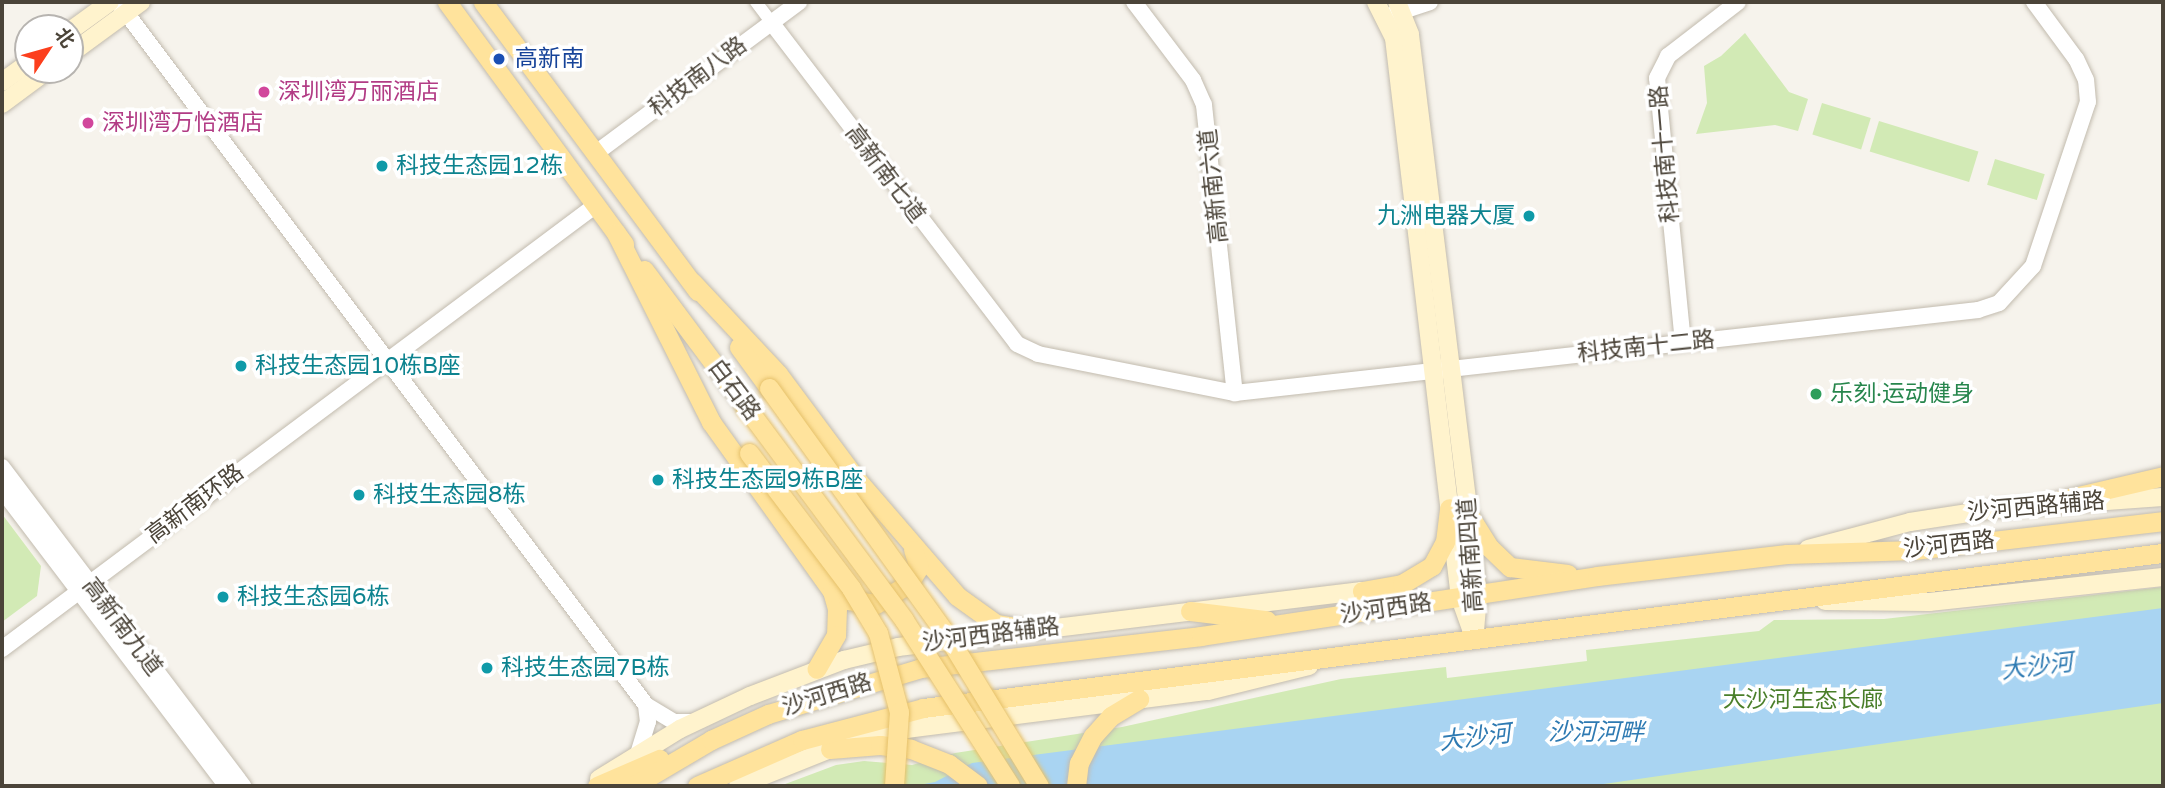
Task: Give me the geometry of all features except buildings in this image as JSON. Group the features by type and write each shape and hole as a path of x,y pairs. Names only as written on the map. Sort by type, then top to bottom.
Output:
{"main road":[{"path":"84,21 110,2"},
{"name":"白石路","path":"447,2 904,620 1010,786"},
{"name":"白石路","path":"483,2 692,282 948,637 1039,786"},
{"path":"84,42 128,5"},
{"name":"高新南四道","path":"1392,7 1394,38 1443,370 1469,515 1469,597"},
{"path":"2,104 29,84"},
{"path":"616,233 678,359 723,441 827,582 835,599 837,627 830,652 816,669"},
{"path":"692,282 778,374 906,540 977,613 1006,627 1034,630"},
{"path":"678,359 851,588 877,633 899,712 894,786"},
{"name":"高新南四道","path":"1443,370 1450,508 1469,597 1474,637"},
{"path":"2044,504 2163,476"},
{"name":"沙河西路辅路","path":"1787,554 1910,522 2044,504 2163,497"},
{"path":"1362,591 1402,584 1432,566 1445,542 1450,508"},
{"path":"1469,515 1489,547 1510,567 1597,576"},
{"name":"沙河西路","path":"632,786 738,727 826,693 921,668 1295,622 1597,576 1787,554 1914,550 2163,521"},
{"path":"827,582 850,602 868,605 884,600 917,575 918,560 906,540"},
{"name":"沙河西路","path":"696,786 793,744 923,708 2163,552"},
{"path":"1790,599 1903,604 2163,577"},
{"name":"沙河西路辅路","path":"588,786 693,722 816,669 908,645 1362,591 1393,593 1422,603"},
{"path":"1190,611 1295,622"},
{"path":"738,786 830,749 929,725 1234,686 1360,651"},
{"path":"1076,786 1087,744 1111,716 1139,699"},
{"path":"597,786 738,727"},
{"path":"830,749 880,745 918,751 955,768 978,786"}],"street":[{"name":"高新南七道","path":"756,2 1017,344"},
{"name":"科技南八路","path":"596,153 799,2"},
{"name":"高新南六道","path":"1134,2 1193,80 1204,105 1235,393"},
{"path":"1392,7 1430,2"},
{"name":"科技南十一路","path":"1683,343 1657,78 1668,56 1738,2"},
{"name":"科技南十二路","path":"1017,344 1038,354 1235,393 1978,310 2008,297 2039,252 2084,126 2088,91 2070,48 2034,2"},
{"path":"128,5 388,360 646,705 674,722 693,722"},
{"name":"高新南环路","path":"2,649 597,205"},
{"name":"高新南九道","path":"2,467 84,588 227,786"},
{"name":"高新南九道","path":"2,491 84,588 243,786"},
{"path":"638,754 648,722 646,705"}],"green space":[{"path":"1745,33 1789,92 1808,99 1798,131 1775,125 1696,134 1707,103 1704,66 1721,56"},
{"path":"1822,103 1871,118 1861,149 1812,135"},
{"path":"1879,121 1978,151 1969,182 1870,152"},
{"path":"1995,159 2045,174 2037,200 1987,185"},
{"path":"2,514 41,566 37,596 2,622"},
{"name":"沙河河畔","path":"2163,587 2163,786 780,786 836,765 864,761 912,765 955,753 1122,727 1341,679 1446,667 1447,678 1587,661 1586,650 1759,631 1774,620 1884,619"}],"water":[{"name":"沙河河畔","path":"2163,608 2163,703 1590,786 914,786 935,782 972,763"}],"place":[{"name":"高新南","path":"499,59"},
{"name":"深圳湾万丽酒店","path":"264,92"},
{"name":"深圳湾万怡酒店","path":"88,123"},
{"name":"科技生态园12栋","path":"382,166"},
{"name":"九洲电器大厦","path":"1529,216"},
{"name":"科技生态园10栋B座","path":"241,366"},
{"name":"乐刻·运动健身","path":"1816,394"},
{"name":"科技生态园9栋B座","path":"658,480"},
{"name":"科技生态园8栋","path":"359,495"},
{"name":"科技生态园6栋","path":"223,597"},
{"name":"科技生态园7B栋","path":"487,668"}],"water label":[{"name":"大沙河","path":"2037,667"},
{"name":"大沙河","path":"1475,738"}],"park label":[{"name":"大沙河生态长廊","path":"1803,700"}]}
